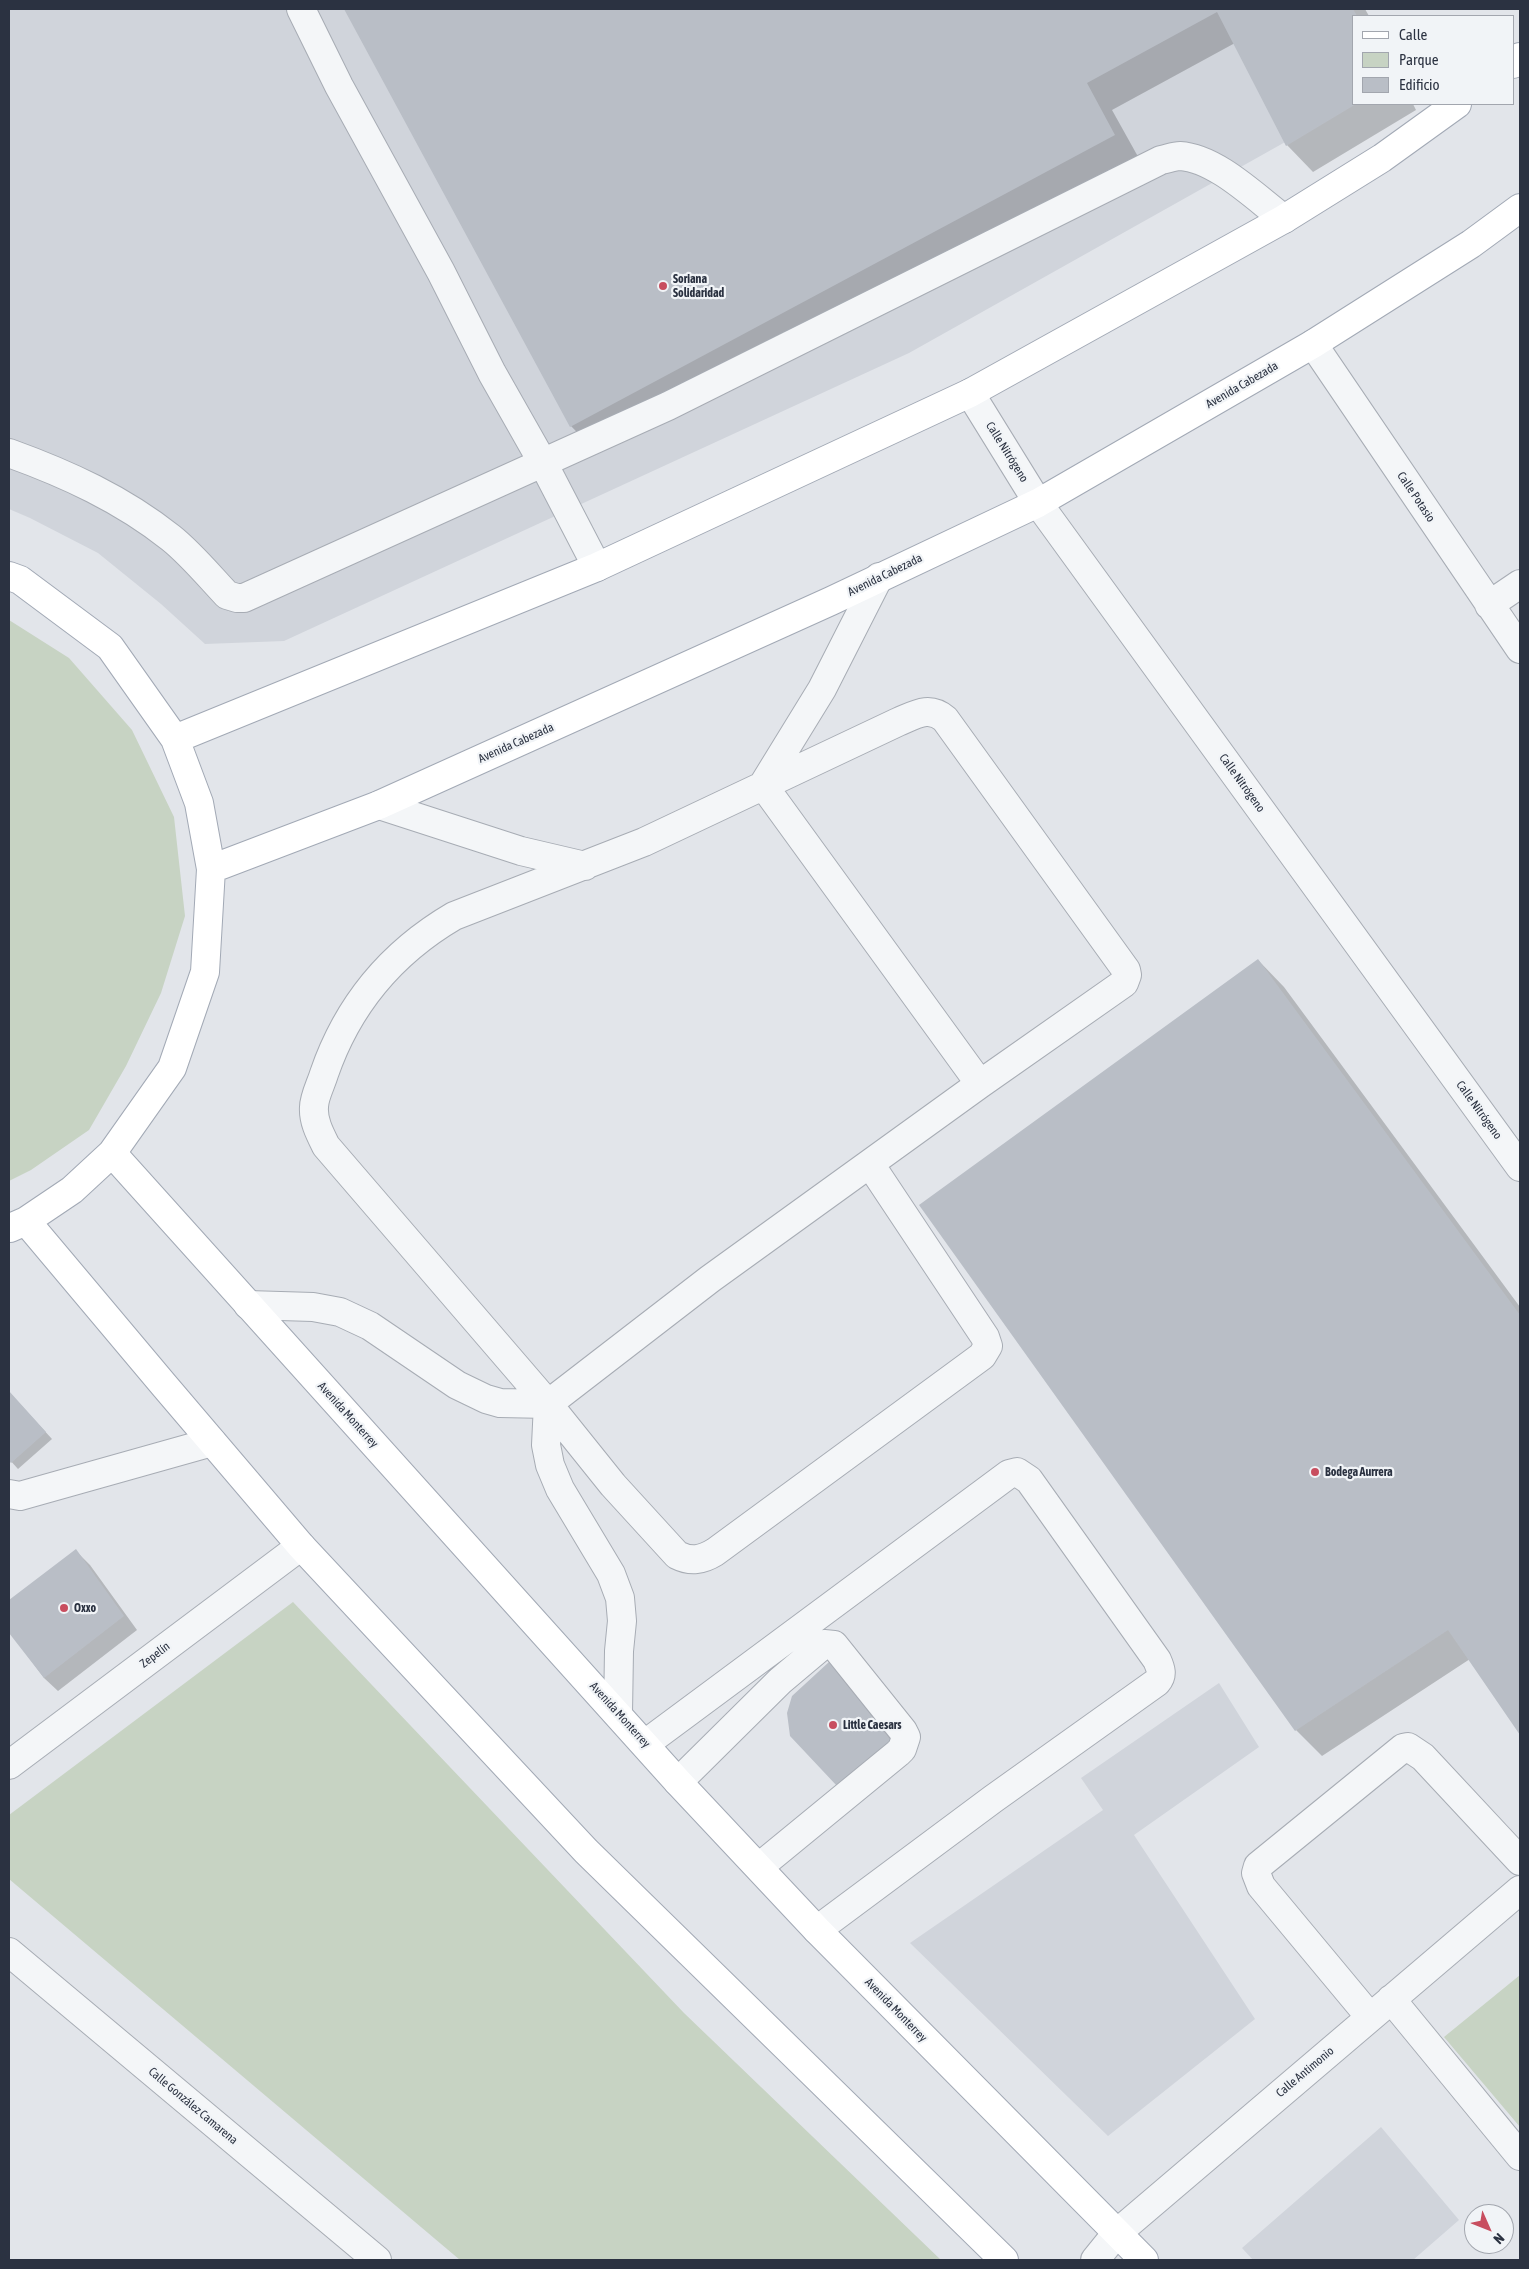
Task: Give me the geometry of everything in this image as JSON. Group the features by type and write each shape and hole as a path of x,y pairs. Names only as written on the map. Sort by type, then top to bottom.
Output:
{"main road":[{"path":"174,739 597,568 970,393 1284,219 1382,158 1456,105"},
{"name":"Avenida Cabezada","path":"211,870 379,804 831,601 1038,503 1314,344 1471,244 1520,208"},
{"path":"9,576 20,580 110,647 174,739 199,803 211,870 205,972 172,1068 112,1153 72,1190 18,1225 212,1442 301,1546 586,1850 1004,2260"},
{"name":"Avenida Monterrey","path":"112,1153 646,1744 678,1782 760,1867 817,1930 1116,2234 1144,2260"}],"street":[{"path":"301,9 339,86 423,239 492,373 543,463 597,568"},
{"path":"9,453 54,469 120,501 172,539 228,595 238,598 249,596 668,406 1161,160 1179,156 1201,160 1226,175 1284,219"},
{"name":"Calle Potasio","path":"1314,344 1520,649"},
{"name":"Calle Nitrógeno","path":"970,393 1038,503 1520,1167"},
{"path":"762,785 822,689 879,577"},
{"path":"1489,605 1520,584"},
{"path":"248,1305 313,1307 340,1312 370,1326 457,1385 486,1399 500,1403 548,1404 710,1280 980,1084 1124,983 1127,975 1126,970 945,719 939,714 925,711 762,785 644,842 454,916 410,946 372,984 347,1024 328,1062 314,1106 317,1128 326,1146 548,1404 614,1485 677,1555 686,1559 696,1560 715,1552 982,1356 988,1346 985,1337 870,1164"},
{"path":"762,785 980,1084"},
{"path":"379,804 522,851 585,866"},
{"path":"548,1404 546,1445 550,1465 560,1490 607,1566 620,1598 622,1621 619,1650 618,1713"},
{"path":"9,1494 20,1496 212,1442"},
{"path":"646,1744 1009,1474 1017,1472 1029,1480 1157,1660 1161,1669 1161,1678 992,1799 817,1930"},
{"name":"Zepelín","path":"9,1764 301,1546"},
{"path":"678,1782 780,1681 824,1644 834,1645 903,1731 906,1737 905,1743 898,1753 760,1867"},
{"path":"1370,2017 1260,1886 1256,1873 1258,1866 1408,1747 1423,1757 1520,1861"},
{"name":"Calle Antimonio","path":"1095,2260 1116,2234 1520,1890"},
{"name":"Calle González Camarena","path":"9,1952 378,2260"},
{"path":"1391,2000 1520,2156"}],"shaded area":[{"path":"9,9 1352,9 1355,15 1352,15 1352,105 909,353 284,641 205,644 161,604 98,553 9,509"},
{"path":"1219,1683 1259,1747 1134,1835 1255,2019 1108,2136 910,1943 1103,1810 1081,1778"},
{"path":"1381,2127 1459,2220 1413,2260 1253,2260 1242,2248"}],"green space":[{"path":"9,620 69,658 132,730 174,817 185,916 161,993 126,1066 89,1130 31,1170 9,1181"},
{"path":"293,1602 684,2013 941,2260 460,2260 9,1879 9,1815"},
{"path":"1520,1975 1520,2127 1444,2037"}],"building":[{"name":"Soriana Solidaridad","path":"344,9 1353,9 1356,15 1352,15 1352,105 1354,105 1286,146 1217,12 1087,83 1115,135 570,427"},
{"name":"Bodega Aurrera","path":"1258,959 1520,1315 1520,1735 1448,1630 1295,1731 919,1205"},
{"path":"9,1391 46,1432 11,1463 9,1461"},
{"name":"Oxxo","path":"76,1549 124,1616 44,1678 9,1633 9,1600"},
{"name":"Little Caesars","path":"829,1662 892,1742 837,1786 790,1736 787,1713 792,1696"}],"place":[{"name":"Soriana Solidaridad","path":"663,286"},
{"name":"Bodega Aurrera","path":"1315,1472"},
{"name":"Oxxo","path":"64,1608"},
{"name":"Little Caesars","path":"833,1725"}]}
